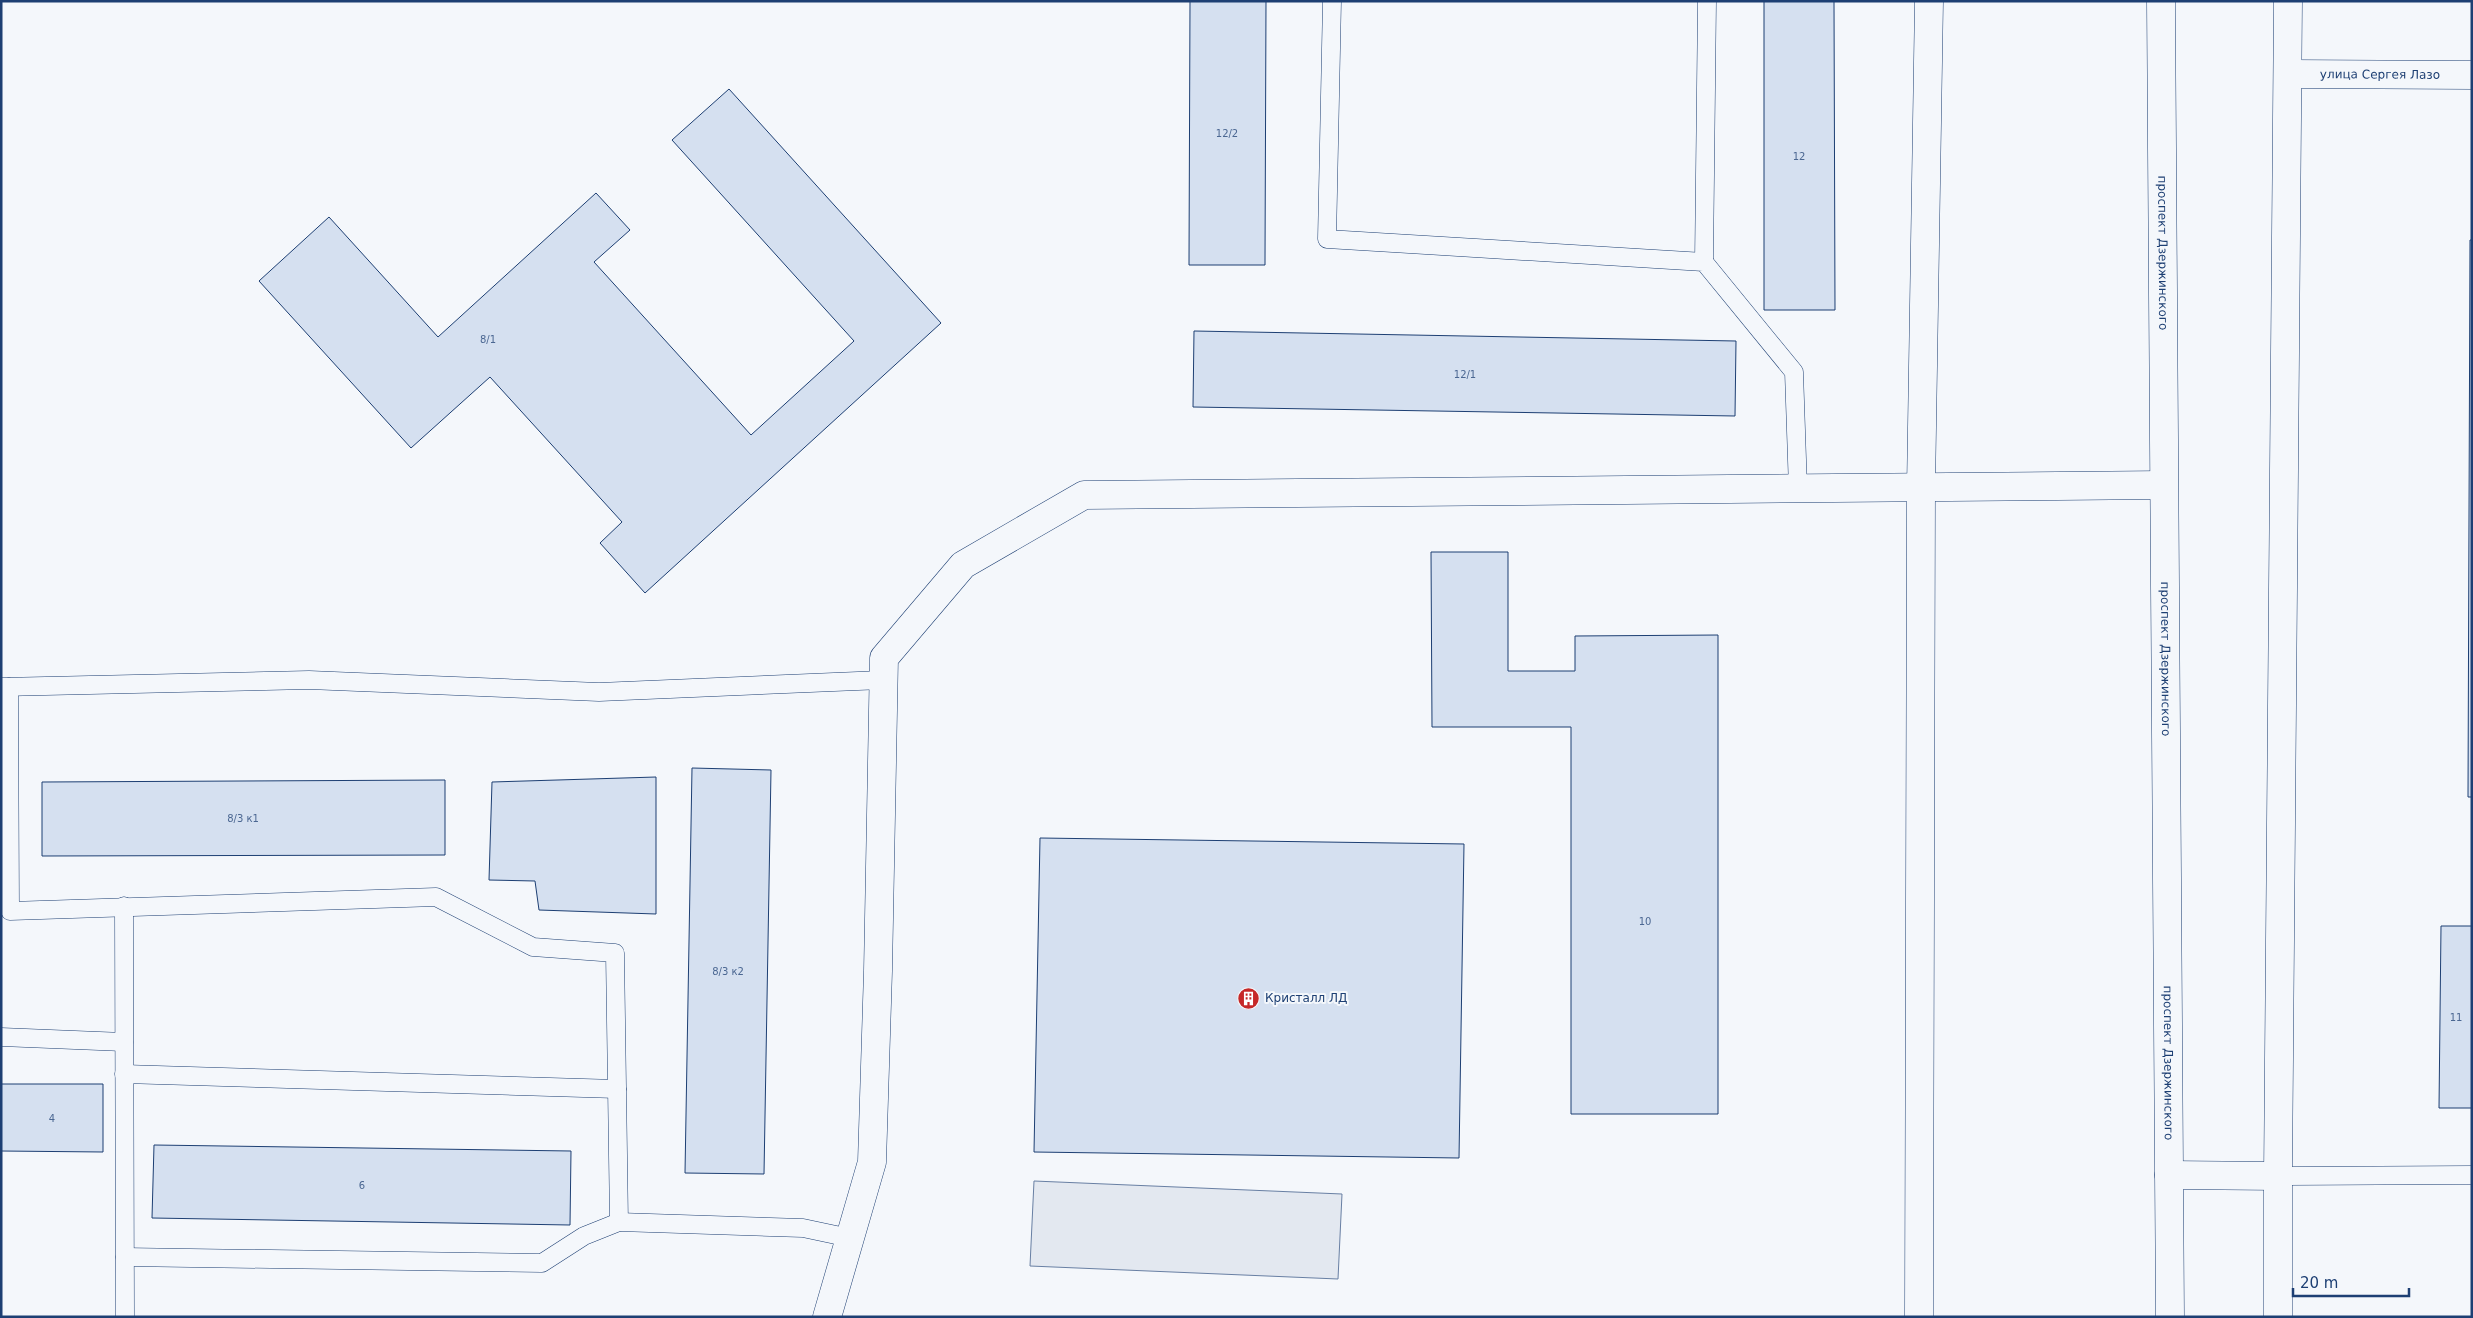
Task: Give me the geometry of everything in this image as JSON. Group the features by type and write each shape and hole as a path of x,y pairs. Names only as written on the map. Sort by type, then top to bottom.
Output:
{"street":[{"path":"1919,1317 1921,488 1929,1"},
{"name":"проспект Дзержинского","path":"2161,1 2170,1317"},
{"path":"2278,1317 2289,74 2288,1"},
{"name":"улица Сергея Лазо","path":"2289,74 2472,76"},
{"path":"827,1317 872,1162 884,658 964,566 1084,496 2163,485"},
{"path":"2169,1175 2278,1176"}],"lane":[{"path":"1332,1 1327,239 1704,262"},
{"path":"1707,1 1704,262 1794,372 1798,489"},
{"path":"619,1222 615,953 533,946 436,897 10,910 5,687 309,680 599,692 882,680"},
{"path":"124,906 125,1317"},
{"path":"1,1037 124,1042"},
{"path":"124,1074 618,1088"},
{"path":"2278,1176 2472,1175"},
{"path":"125,1256 542,1263 584,1236 619,1222 803,1228 850,1238"}],"shaded area":[{"path":"1034,1181 1342,1194 1338,1279 1030,1266"}],"building":[{"path":"1190,1 1266,1 1265,265 1189,265"},
{"path":"1764,1 1834,1 1835,310 1764,310"},
{"path":"729,89 941,323 645,593 600,543 622,522 490,377 411,448 259,281 329,217 438,337 596,193 630,230 594,262 751,435 854,341 672,140"},
{"path":"2470,240 2472,240 2472,797 2468,797"},
{"path":"1194,331 1736,341 1735,416 1193,407"},
{"path":"1431,552 1508,552 1508,671 1575,671 1575,636 1718,635 1718,1114 1571,1114 1571,727 1432,727"},
{"path":"692,768 771,770 764,1174 685,1173"},
{"path":"656,777 656,914 539,910 535,881 489,880 492,782"},
{"path":"445,780 445,855 42,856 42,782"},
{"name":"Кристалл ЛД","path":"1040,838 1464,844 1459,1158 1034,1152"},
{"path":"2441,926 2472,926 2472,1108 2439,1108"},
{"path":"1,1084 103,1084 103,1152 1,1151"},
{"path":"154,1145 571,1151 570,1225 152,1218"}],"place":[{"name":"Кристалл ЛД","path":"1249,998"}]}
